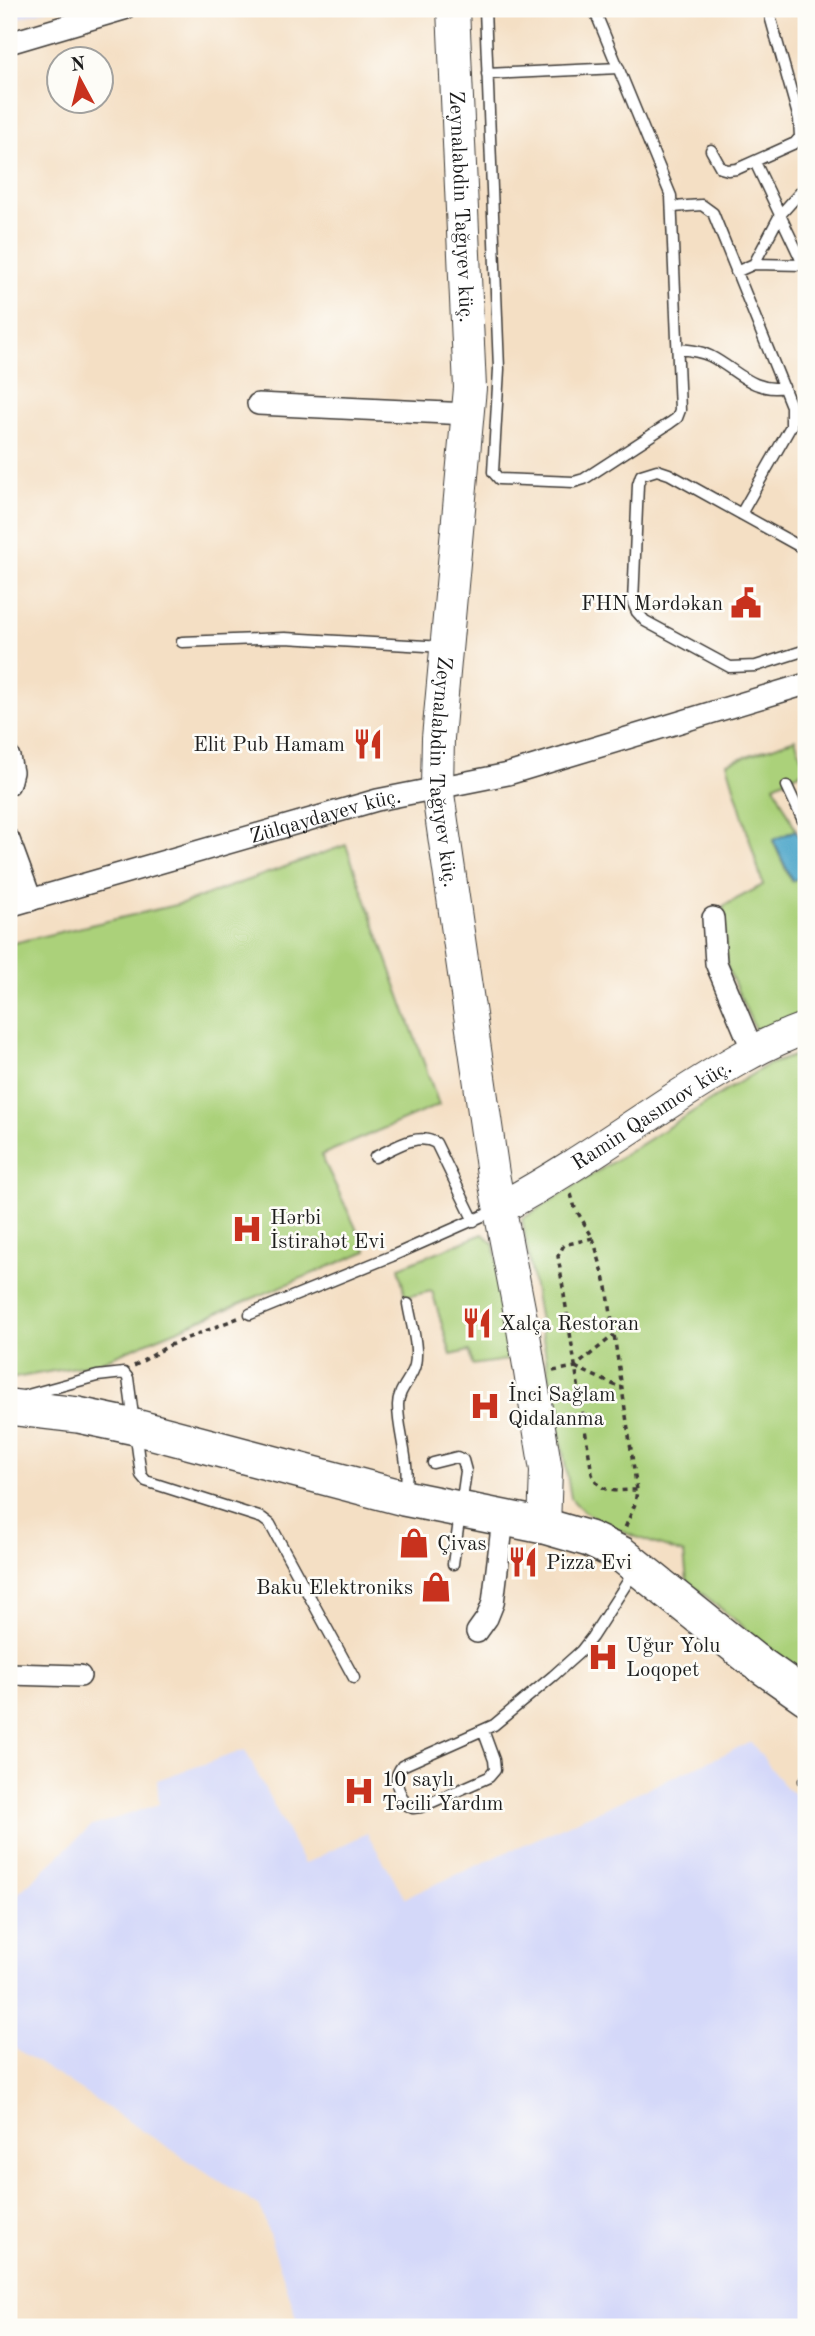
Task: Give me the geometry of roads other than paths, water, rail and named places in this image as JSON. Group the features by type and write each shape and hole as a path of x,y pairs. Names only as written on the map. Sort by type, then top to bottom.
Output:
{"main road":[{"path":"9,1407 58,1412 135,1427 404,1498 544,1527 603,1545 637,1567 752,1659 806,1697"}],"street":[{"path":"9,43 124,9"},
{"name":"Zeynalabdin Tağıyev küç.","path":"453,9 469,358 468,414 446,647 437,787 464,981 487,1215 523,1329 546,1470 544,1527"},
{"path":"258,404 468,414"},
{"name":"Zülqaydayev küç.","path":"9,906 365,803 519,771 806,684"},
{"path":"9,757 12,780 9,784"},
{"path":"9,840 31,900"},
{"path":"713,918 713,953 716,963 753,1051"},
{"name":"Ramin Qasımov küç.","path":"487,1215 542,1184 729,1063 806,1028"},
{"path":"477,1632 487,1618 493,1602 503,1519"},
{"path":"9,1674 80,1676"}],"lane":[{"path":"485,9 499,369 493,472 499,479 574,482 584,479 670,423 677,418 680,410 673,207 665,177 594,9"},
{"path":"711,150 720,168 737,169 795,143 800,137 801,130 768,9"},
{"path":"486,74 619,68"},
{"path":"736,272 754,264 805,268 755,162"},
{"path":"754,264 780,215 806,186"},
{"path":"673,207 702,205 713,213 791,406 791,426 741,514"},
{"path":"678,349 695,350 712,357 755,385 772,389 784,387"},
{"path":"806,550 669,474 657,470 641,475 638,484 633,603 636,612 645,621 730,667 756,666 806,650"},
{"path":"182,642 285,638 446,647"},
{"path":"787,786 806,827"},
{"path":"250,1314 487,1215 436,1143 426,1138 418,1138 375,1157"},
{"path":"404,1498 408,1465 398,1407 399,1395 415,1365 416,1351 408,1304"},
{"path":"9,1400 97,1376 124,1373 128,1378 141,1475 146,1481 262,1518 270,1524 354,1678"},
{"path":"433,1463 457,1457 463,1460 466,1483 453,1564"},
{"path":"483,1730 494,1760 495,1770 489,1777 421,1807 406,1805 396,1782 396,1773 402,1766 494,1725 581,1651 637,1567"}],"water":[{"path":"796,830 806,852 806,875 792,881 773,840"}],"place":[{"name":"FHN Mərdəkan","path":"746,603"},
{"name":"Elit Pub Hamam","path":"368,744"},
{"name":"Hərbi İstirahət Evi","path":"247,1229"},
{"name":"Xalça Restoran","path":"477,1323"},
{"name":"İnci Sağlam Qidalanma","path":"485,1406"},
{"name":"Çivas","path":"414,1543"},
{"name":"Pizza Evi","path":"523,1562"},
{"name":"Baku Elektroniks","path":"436,1587"},
{"name":"Uğur Yolu Loqopet","path":"603,1657"},
{"name":"10 saylı Təcili Yardım","path":"359,1791"}]}
